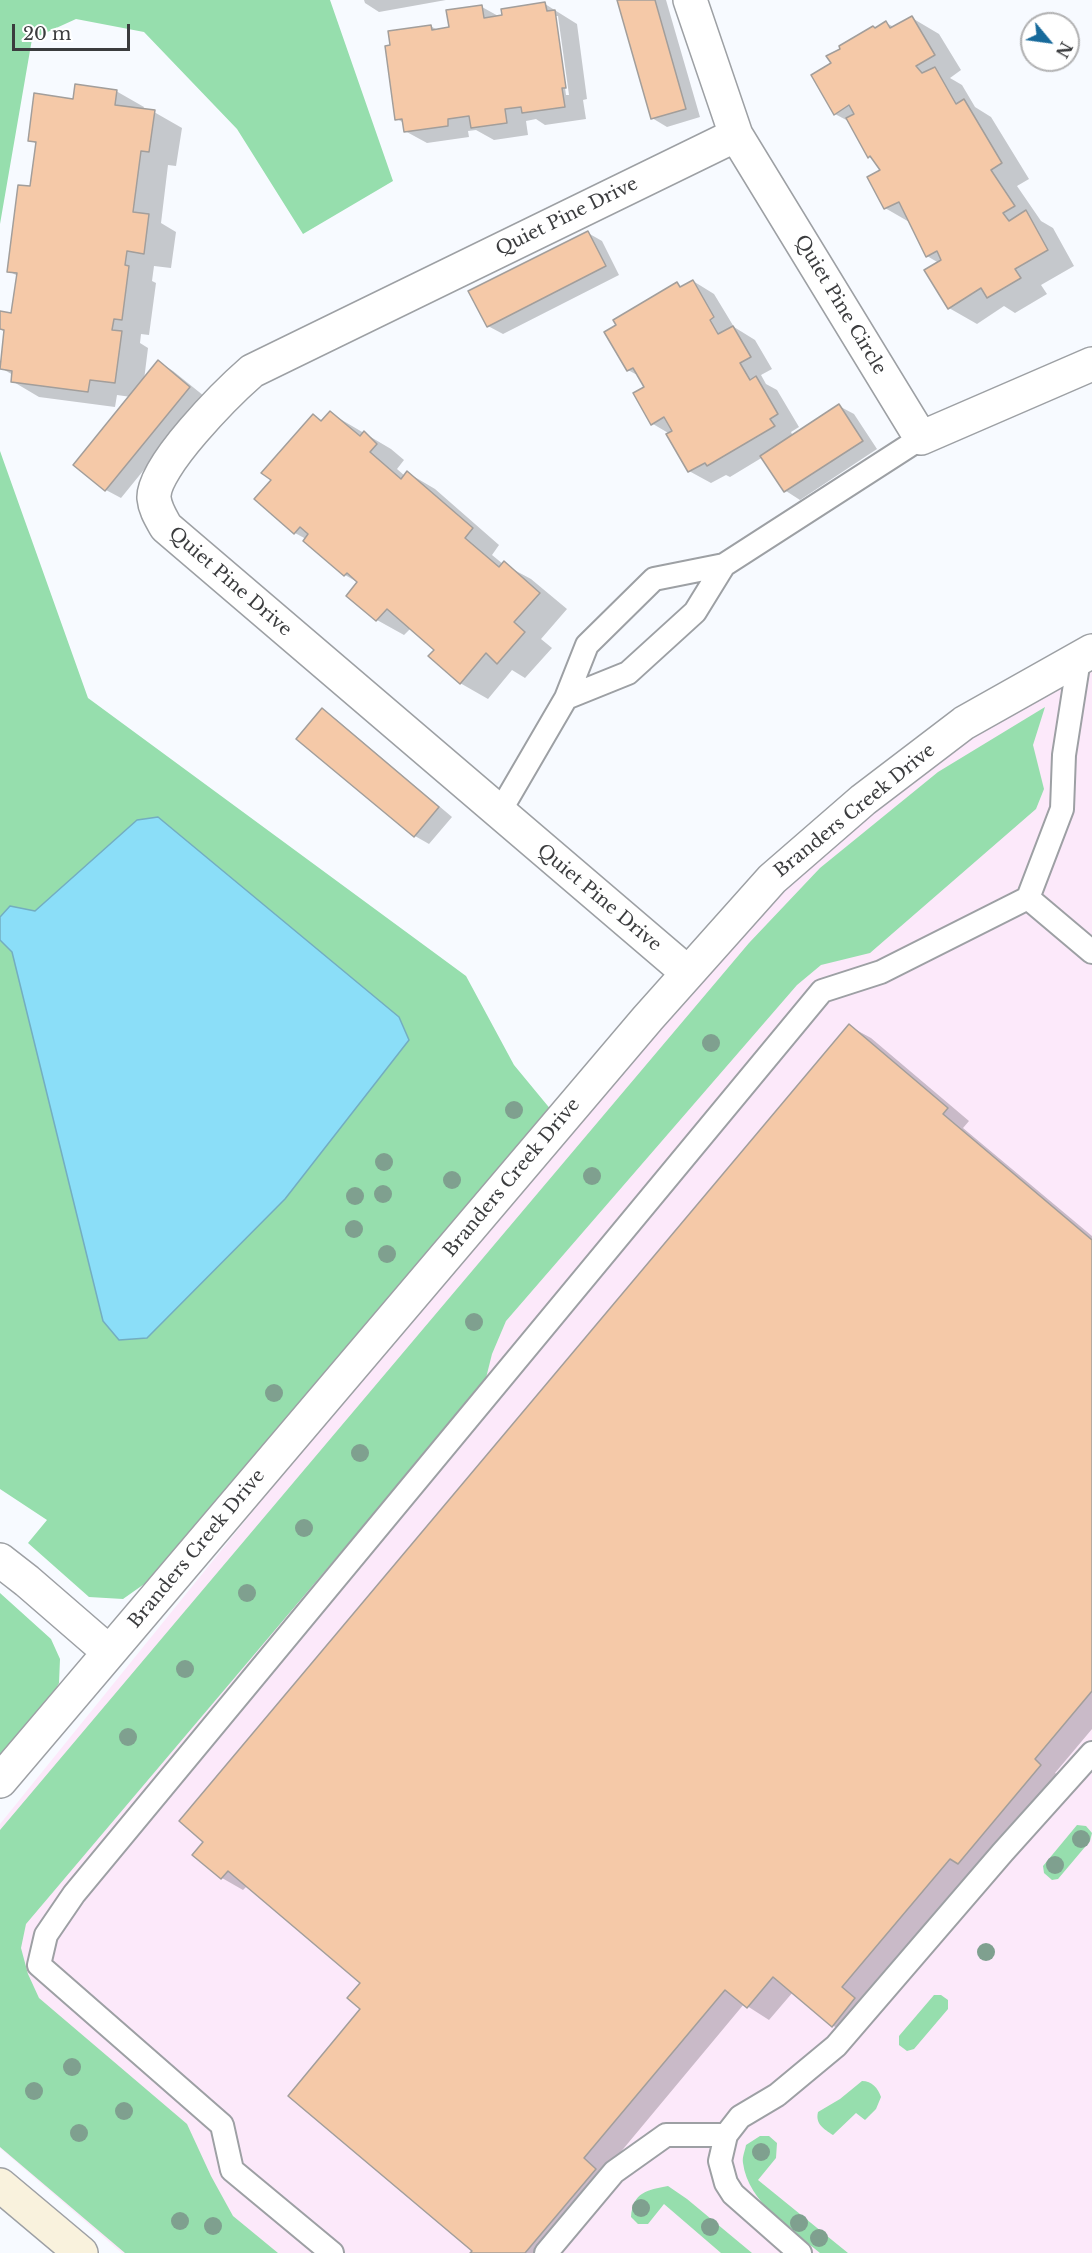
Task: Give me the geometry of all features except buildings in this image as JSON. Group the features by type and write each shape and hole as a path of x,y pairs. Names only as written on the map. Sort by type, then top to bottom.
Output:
{"street":[{"name":"Quiet Pine Circle","path":"690,0 736,135 921,438"},
{"name":"Quiet Pine Drive","path":"688,973 166,527 158,514 154,497 157,482 164,468 226,393 252,371 736,135"},
{"path":"921,438 1092,364"},
{"name":"Branders Creek Drive","path":"0,1781 688,973 772,879 863,800 964,723 1086,655"},
{"path":"0,1560 109,1652"},
{"path":"0,2185 81,2253"}],"lane":[{"path":"499,813 566,698 587,645 654,579 724,565 921,438"},
{"path":"566,698 628,674 695,612 724,565"},
{"path":"332,2253 232,2170 222,2126 39,1965 46,1935 74,1894 822,991 881,972 1028,898 1062,809 1064,755 1086,655"},
{"path":"1028,898 1092,952"},
{"path":"800,2253 733,2194 726,2183 720,2161 726,2135 740,2117 777,2095 836,2046 1003,1852 1092,1754"},
{"path":"546,2253 614,2172 666,2135 726,2135"}],"shaded area":[{"path":"1092,653 1092,2253 122,2253 0,2148 0,1824 688,973 863,800"}],"green space":[{"path":"0,0 330,0 393,181 303,234 237,129 144,32 76,19 32,39 0,224"},
{"path":"0,451 88,698 466,976 514,1065 552,1111 157,1575 123,1599 89,1597 28,1543 47,1520 0,1489"},
{"path":"1045,707 1033,745 1044,789 1036,809 870,953 821,965 797,985 506,1321 492,1354 485,1382 26,1924 21,1948 28,1974 39,1998 187,2124 233,2216 278,2253 125,2253 0,2147 0,1830 749,943 820,868 938,772"},
{"path":"0,1593 51,1639 60,1659 59,1683 51,1698 0,1757"},
{"path":"1077,1825 1086,1826 1092,1833 1090,1841 1058,1879 1052,1880 1044,1873 1043,1866"},
{"path":"934,1995 941,1995 948,2000 948,2009 914,2049 907,2051 899,2045 899,2036"},
{"path":"862,2081 872,2084 880,2094 876,2109 865,2120 856,2113 833,2135 819,2123 818,2112 840,2099"},
{"path":"760,2136 769,2136 777,2143 776,2158 758,2180 848,2253 820,2253 762,2203 753,2191 743,2161 746,2145"},
{"path":"668,2186 752,2253 721,2253 664,2204 648,2224 638,2224 631,2217 638,2197 648,2191"}],"water":[{"path":"158,817 399,1017 409,1040 285,1199 147,1338 119,1340 103,1321 12,952 0,940 0,917 10,906 35,911 137,820"}]}
